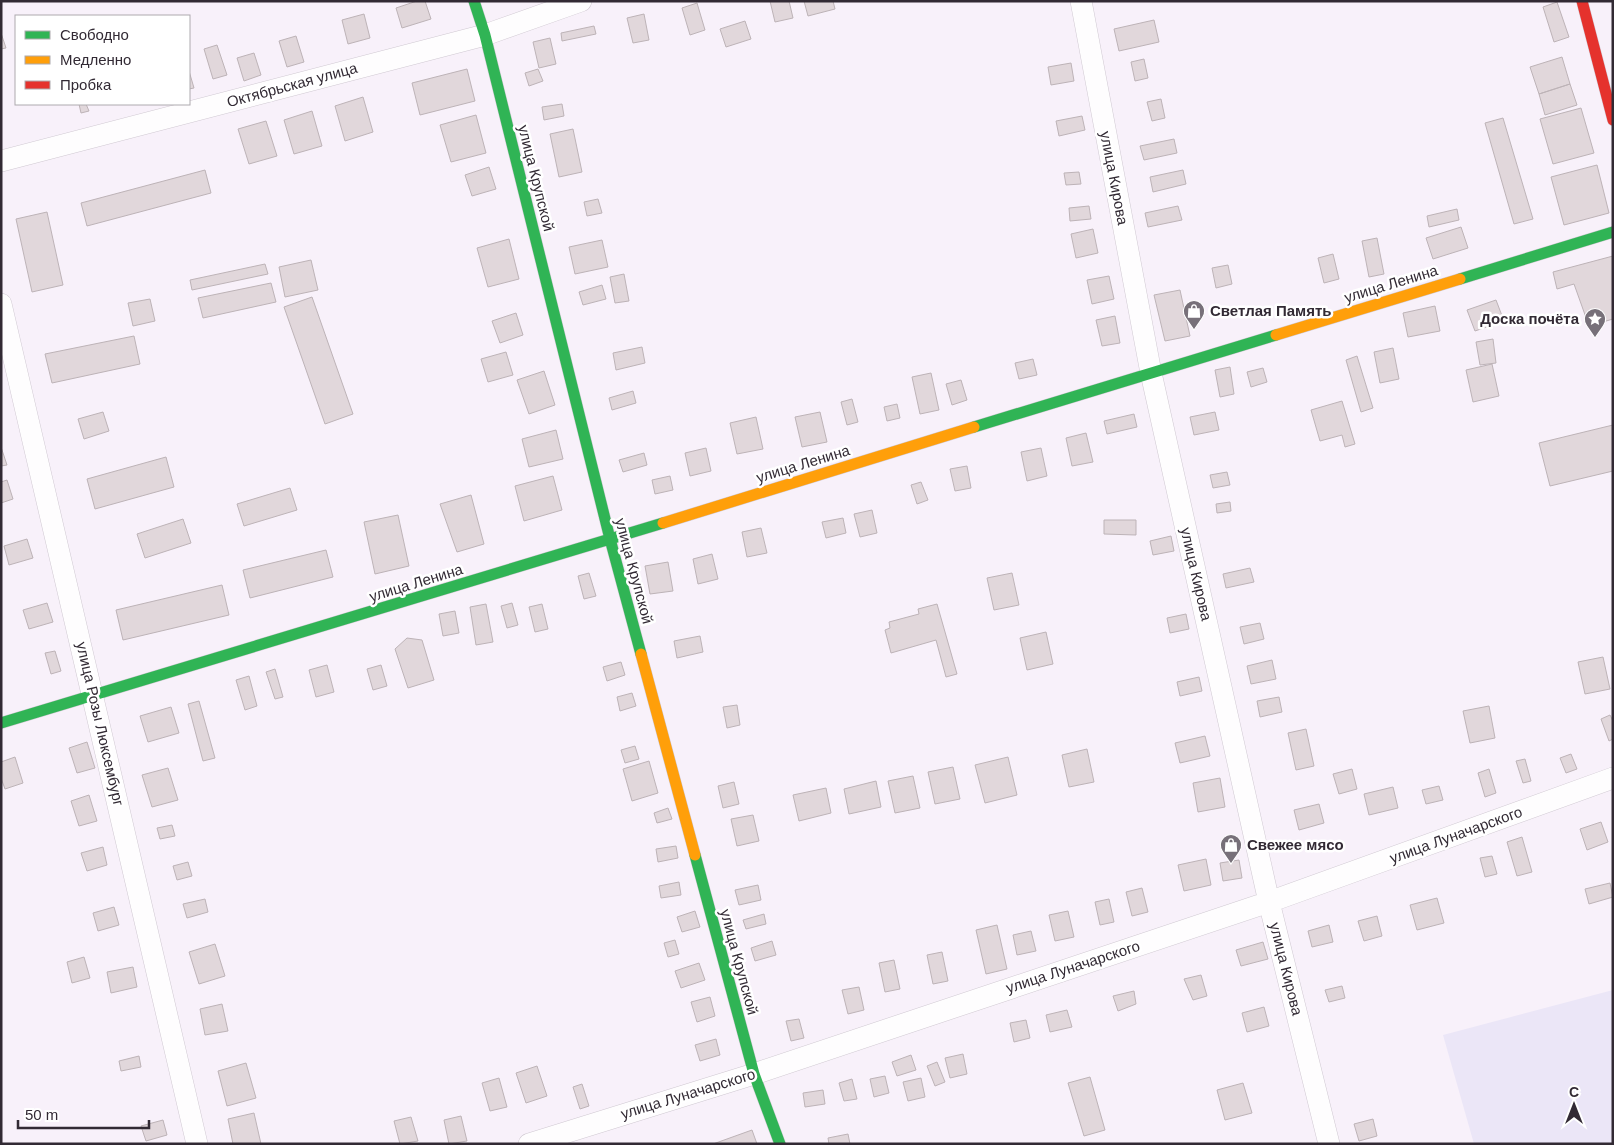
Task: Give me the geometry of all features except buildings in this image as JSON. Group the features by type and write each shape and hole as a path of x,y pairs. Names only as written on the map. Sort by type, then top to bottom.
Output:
{"street":[{"name":"улица Крупской","path":"474,1 610,539 754,1074 780,1144"},
{"name":"Октябрьская улица","path":"1,161 484,35 581,1"},
{"name":"улица Кирова","path":"1081,1 1150,373 1269,902 1329,1144"},
{"path":"1582,1 1613,120"},
{"name":"улица Ленина","path":"1,722 94,696 1613,232"},
{"name":"улица Розы Люксембург","path":"1,304 197,1144"},
{"name":"улица Луначарского","path":"529,1144 754,1074 1269,902 1613,778"}],"shaded area":[{"path":"1613,990 1613,1144 1474,1144 1443,1035"}],"traffic: fast":[{"path":"474,1 485,35 610,539 641,654"},
{"path":"1460,279 1613,232"},
{"path":"974,427 1276,335"},
{"path":"1,723 663,523"},
{"path":"695,855 754,1074 780,1144"}],"traffic: slow":[{"path":"1276,335 1460,279"},
{"path":"663,523 974,427"},
{"path":"641,654 695,855"}],"traffic: jam":[{"path":"1582,1 1613,120"}],"place":[{"name":"Светлая Память","path":"1194,330"},
{"name":"Доска почёта","path":"1595,338"},
{"name":"Свежее мясо","path":"1231,864"}]}
